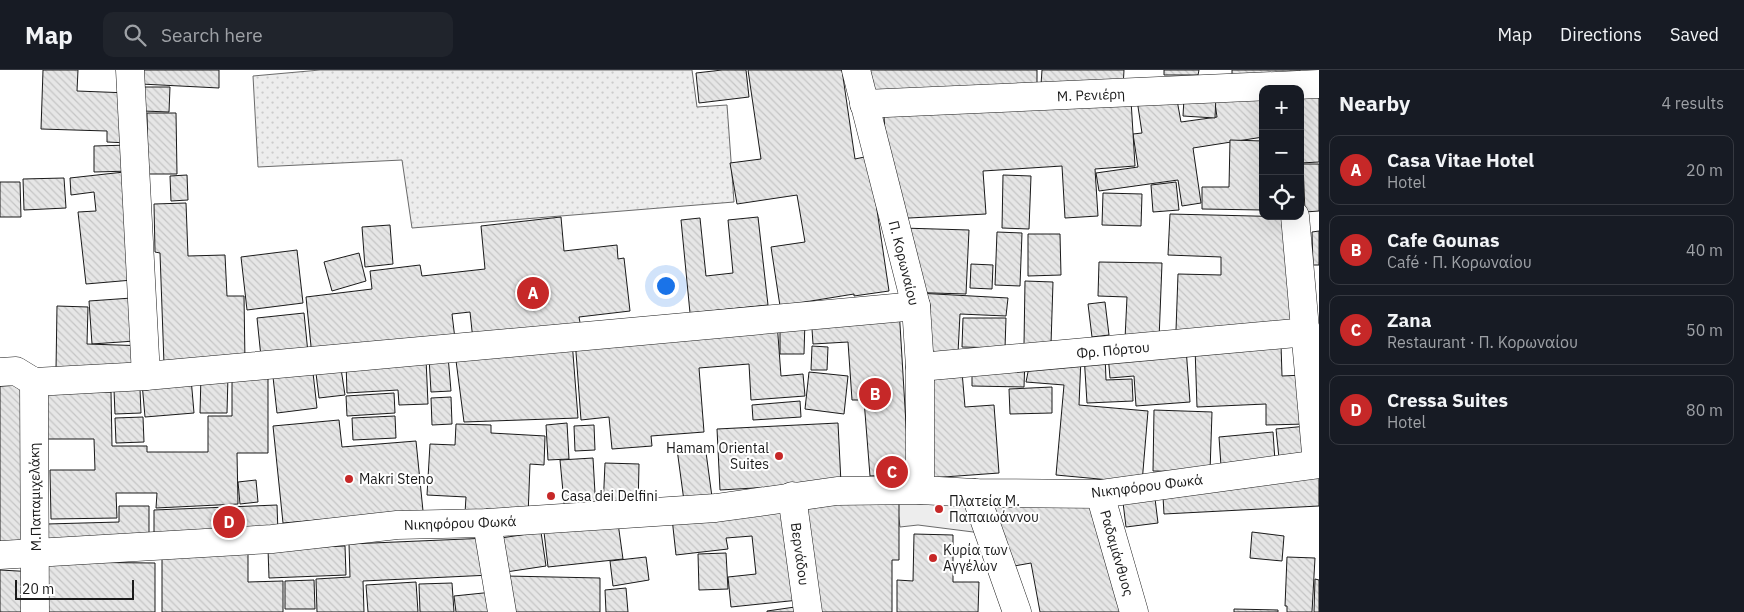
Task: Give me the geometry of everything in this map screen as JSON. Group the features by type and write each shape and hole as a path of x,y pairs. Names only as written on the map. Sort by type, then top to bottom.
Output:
{"street":[{"path":"130,70 146,376"},
{"name":"Π. Κορωναίου","path":"856,70 916,306 920,367 920,490"},
{"name":"Μ. Ρενιέρη","path":"1304,86 1319,84"},
{"name":"Μ. Ρενιέρη","path":"864,104 1259,89"},
{"path":"1295,220 1318,464"},
{"path":"0,372 16,370 34,382 146,376 916,306"},
{"name":"Φρ. Πόρτου","path":"920,367 1307,332"},
{"name":"Μ.Παπαμιχελάκη","path":"34,382 35,612"},
{"name":"Νικηφόρου Φωκά","path":"975,493 1100,494 1318,464"},
{"path":"920,490 975,493 1017,612"},
{"name":"Νικηφόρου Φωκά","path":"0,555 272,540 397,525 487,523 716,508 837,491 920,490"},
{"name":"Ραδαμάνθυος","path":"1100,494 1134,612"},
{"name":"Βερνάδου","path":"792,496 808,612"},
{"path":"487,523 502,612"}],"shaded area":[{"path":"320,70 692,70 697,107 727,105 734,202 412,228 402,160 258,167 253,76"},
{"name":"Πλατεία Μ. Παπαιωάννου","path":"895,490 975,493 989,534 918,525 900,527"}],"building":[{"path":"43,70 78,70 77,91 129,93 128,143 107,142 107,131 41,129"},
{"path":"142,70 219,70 219,88 141,84"},
{"path":"746,70 749,97 699,103 696,73"},
{"path":"748,70 842,70 855,159 869,156 889,291 854,296 854,294 780,306 771,247 805,242 797,195 737,204 730,163 761,159"},
{"path":"855,70 1037,70 1037,90 855,96"},
{"path":"1042,70 1124,70 1123,88 1041,85"},
{"path":"1164,70 1199,70 1198,75 1164,75"},
{"path":"1232,70 1300,70 1300,79 1232,77"},
{"path":"143,87 170,87 169,112 143,111"},
{"path":"1319,94 1319,162 1304,163 1304,95"},
{"path":"1214,96 1259,96 1259,138 1193,148 1201,203 1182,206 1178,180 1099,191 1096,173 1138,167 1133,134 1142,133 1137,100 1177,100 1181,122 1217,117"},
{"path":"1216,96 1215,118 1183,116 1184,98"},
{"path":"1131,100 1135,166 1095,169 1098,216 1065,218 1062,166 983,171 986,214 890,219 884,116"},
{"path":"147,113 176,113 177,174 148,174"},
{"path":"1230,140 1259,141 1259,210 1202,209 1202,187 1229,187"},
{"path":"130,145 131,171 94,172 94,146"},
{"path":"1304,164 1319,164 1319,211 1305,212"},
{"path":"133,171 144,279 86,284 78,212 96,211 94,192 71,195 70,178"},
{"path":"187,175 188,200 171,201 170,176"},
{"path":"1003,175 1031,176 1029,229 1002,228"},
{"path":"64,178 66,208 24,210 23,179"},
{"path":"0,182 20,182 21,217 0,217"},
{"path":"1176,182 1179,210 1153,212 1151,185"},
{"path":"1103,193 1142,194 1141,226 1102,225"},
{"path":"186,203 188,256 225,255 227,296 244,296 245,362 164,364 160,253 155,252 154,204"},
{"path":"1170,214 1259,216 1259,220 1294,220 1290,333 1176,330 1178,274 1221,275 1221,257 1168,255"},
{"path":"561,217 564,251 617,245 618,259 624,258 630,311 579,317 581,328 473,340 470,312 452,314 455,339 312,356 306,297 372,289 370,271 420,265 422,276 485,269 481,226"},
{"path":"758,217 768,305 690,313 681,220 700,218 706,276 733,273 728,220"},
{"path":"390,225 393,264 365,267 362,227"},
{"path":"902,228 969,230 966,294 900,292"},
{"path":"1319,231 1319,265 1313,265 1312,232"},
{"path":"997,232 1022,233 1020,286 995,285"},
{"path":"1028,234 1060,234 1061,275 1028,276"},
{"path":"297,250 303,303 247,310 241,257"},
{"path":"359,253 366,281 332,291 324,262"},
{"path":"1099,262 1162,263 1159,340 1125,339 1127,297 1098,296"},
{"path":"971,264 993,265 992,289 970,288"},
{"path":"1025,281 1053,282 1051,344 1024,344"},
{"path":"917,293 1008,298 1006,316 960,314 958,353 913,350"},
{"path":"146,297 149,340 92,344 89,301"},
{"path":"1105,302 1109,335 1092,337 1088,304"},
{"path":"57,306 88,307 87,344 148,346 147,371 56,369"},
{"path":"899,308 909,474 870,476 864,400 852,400 848,342 813,344 811,314"},
{"path":"304,313 308,353 261,357 257,318"},
{"path":"963,318 1006,318 1005,348 962,347"},
{"path":"780,320 805,320 804,354 780,354"},
{"path":"777,322 781,376 803,374 805,396 751,400 749,364 699,368 704,432 651,436 652,446 612,449 609,417 581,420 575,339"},
{"path":"572,341 578,418 464,422 455,353"},
{"path":"1281,344 1282,376 1304,375 1306,424 1266,425 1266,404 1197,407 1195,347"},
{"path":"812,346 828,347 827,370 811,370"},
{"path":"1186,348 1190,402 1136,406 1134,376 1110,378 1108,354"},
{"path":"1105,354 1106,380 1132,379 1133,401 1087,403 1084,355"},
{"path":"448,356 451,391 431,392 429,357"},
{"path":"972,358 1025,358 1024,387 972,386"},
{"path":"1081,358 1079,405 1148,411 1142,483 1056,475 1064,385 1026,382 1030,362"},
{"path":"426,359 428,404 399,405 398,390 347,393 346,363"},
{"path":"961,360 965,407 994,405 999,473 930,478 921,363"},
{"path":"340,362 345,395 319,398 315,365"},
{"path":"312,364 317,408 277,413 272,368"},
{"path":"268,372 268,453 237,453 238,504 156,508 157,493 116,493 117,518 51,519 50,470 95,470 94,439 42,439 41,392 111,392 112,446 147,446 147,452 208,452 208,416 232,416 232,373"},
{"path":"809,372 848,376 844,414 805,409"},
{"path":"201,375 228,376 227,413 200,413"},
{"path":"191,378 194,413 145,417 142,383"},
{"path":"25,385 32,549 0,551 0,386"},
{"path":"1052,387 1052,413 1010,414 1009,389"},
{"path":"140,389 141,413 115,414 114,390"},
{"path":"394,393 395,413 347,416 346,396"},
{"path":"451,397 452,424 432,425 431,398"},
{"path":"800,401 801,417 753,420 752,405"},
{"path":"1154,410 1212,412 1210,472 1153,471"},
{"path":"395,416 396,438 353,440 352,418"},
{"path":"143,417 144,442 116,443 115,418"},
{"name":"Makri Steno","path":"339,420 342,447 416,441 423,511 283,523 273,426"},
{"path":"567,423 569,459 548,460 546,425"},
{"name":"Hamam Oriental Suites","path":"838,423 841,483 720,490 717,429"},
{"path":"456,424 491,425 491,433 545,436 544,465 530,464 528,516 465,513 466,497 427,495 430,444 455,445"},
{"path":"594,425 595,450 575,451 574,426"},
{"path":"1307,426 1310,455 1279,458 1276,429"},
{"path":"1273,432 1275,461 1221,466 1219,437"},
{"path":"705,445 712,497 684,501 677,449"},
{"path":"593,458 596,511 565,513 560,460"},
{"path":"605,463 639,464 638,509 603,508"},
{"path":"1319,472 1319,506 1164,514 1162,479"},
{"path":"256,480 258,502 240,504 238,482"},
{"path":"1103,483 1124,612 1040,612 1031,563 1003,568 992,503"},
{"path":"1154,490 1158,523 1126,527 1122,494"},
{"path":"899,496 899,560 892,560 892,612 820,612 809,606 807,497"},
{"path":"277,505 278,532 154,542 154,510"},
{"path":"119,506 149,506 149,543 48,550 47,524 119,522"},
{"path":"790,506 799,600 731,607 728,577 756,574 752,536 726,538 728,549 676,555 672,518"},
{"path":"618,523 623,559 548,567 544,532"},
{"path":"541,532 546,566 506,572 501,538"},
{"path":"1252,532 1284,536 1282,561 1250,558"},
{"name":"Κυρία των Αγγέλων","path":"914,534 953,535 953,582 979,582 978,612 897,612 897,580 913,581"},
{"path":"489,538 491,575 363,581 364,612 317,612 316,579 350,577 349,544"},
{"path":"345,546 346,575 269,578 268,549"},
{"path":"248,553 248,582 283,581 283,612 162,612 162,555"},
{"path":"726,553 728,589 699,590 698,554"},
{"path":"646,557 649,580 613,586 610,561"},
{"path":"1287,557 1315,558 1312,612 1287,612 1287,606 1285,606"},
{"path":"48,562 155,563 155,612 47,612"},
{"path":"0,570 36,572 34,612 0,612"},
{"path":"506,576 600,578 600,612 506,612"},
{"path":"1315,579 1319,580 1319,612 1314,612"},
{"path":"314,580 315,609 285,609 285,581"},
{"path":"416,582 418,612 368,612 366,585"},
{"path":"452,583 454,612 420,612 419,584"},
{"path":"626,588 628,612 606,612 605,590"},
{"path":"493,592 495,612 456,612 454,596"},
{"path":"802,606 802,612 767,612 767,611"},
{"path":"1234,609 1278,610 1278,612 1234,612"}],"place":[{"name":"Casa Vitae Hotel","path":"533,293"},
{"name":"Cafe Gounas","path":"875,394"},
{"name":"Hamam Oriental Suites","path":"779,456"},
{"name":"Zana","path":"892,472"},
{"name":"Makri Steno","path":"349,479"},
{"name":"Casa dei Delfini","path":"551,496"},
{"name":"Πλατεία Μ. Παπαιωάννου","path":"939,509"},
{"name":"Cressa Suites","path":"229,522"},
{"name":"Κυρία των Αγγέλων","path":"933,558"}]}
